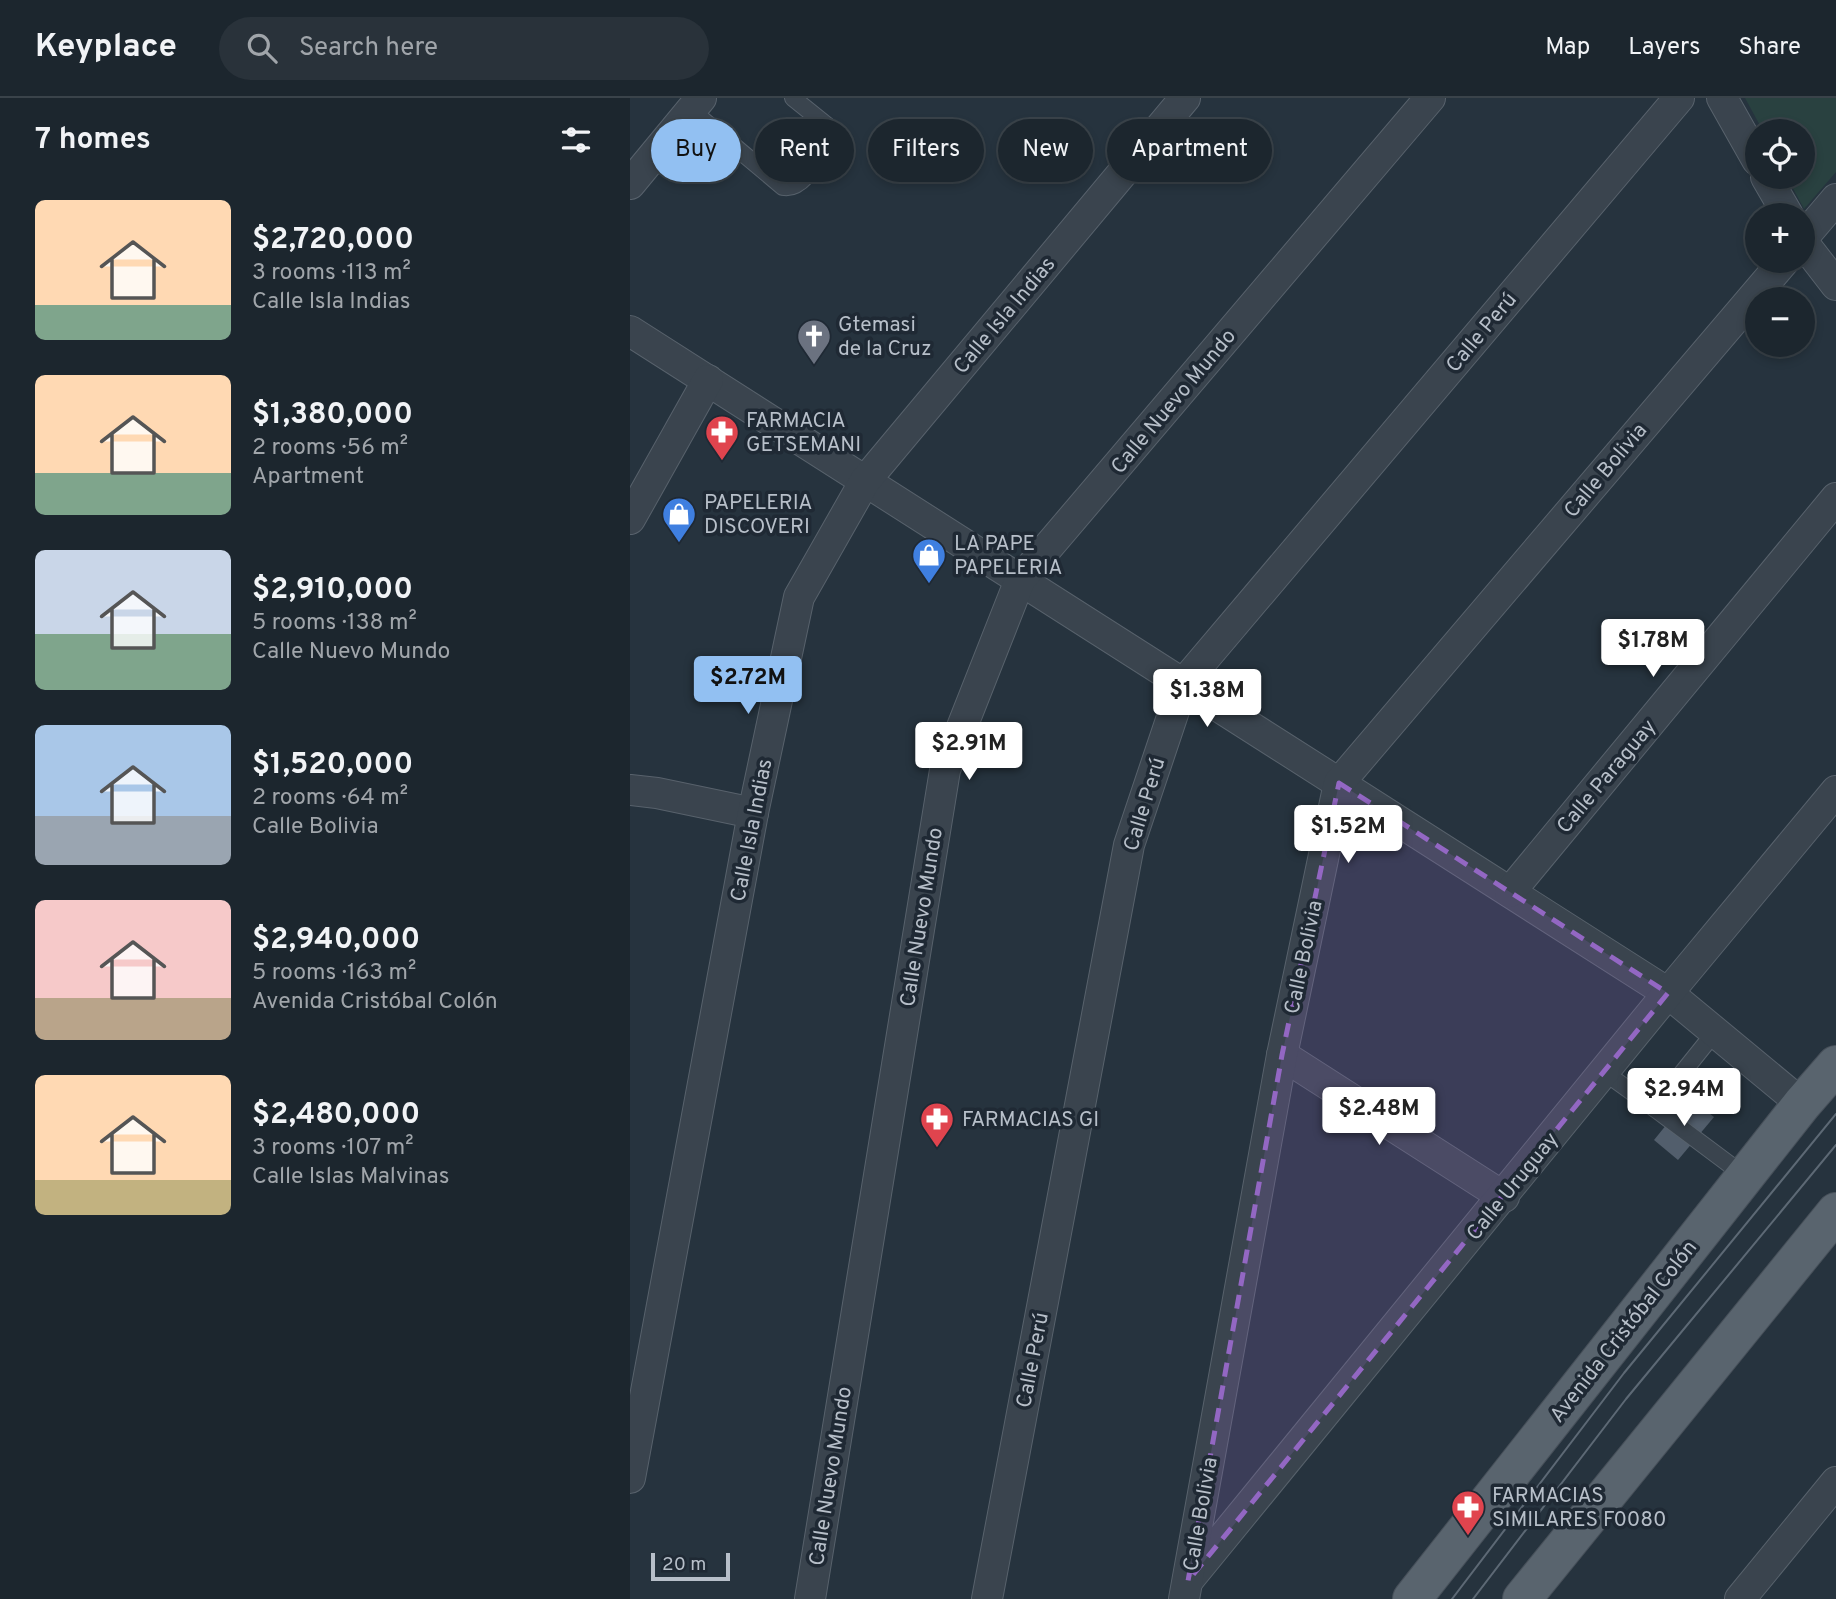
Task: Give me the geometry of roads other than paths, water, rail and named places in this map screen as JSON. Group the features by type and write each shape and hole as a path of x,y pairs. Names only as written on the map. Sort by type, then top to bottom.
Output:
{"main road":[{"name":"Avenida Cristóbal Colón","path":"1412,1599 1802,1104 1836,1065"},
{"path":"1522,1599 1836,1212"}],"street":[{"name":"Calle Isla Indias","path":"630,1478 753,813 799,597 866,481 1185,98"},
{"name":"Calle Nuevo Mundo","path":"810,1599 945,770 1020,580 1430,98"},
{"name":"Calle Perú","path":"987,1599 1129,845 1183,684 1679,98"},
{"path":"1722,98 1745,139"},
{"path":"630,184 696,104"},
{"path":"1815,224 1836,199"},
{"path":"1815,257 1836,285"},
{"name":"Calle Bolivia","path":"1186,1590 1282,1055 1339,783 1774,273"},
{"path":"630,331 1668,993 1802,1104"},
{"path":"630,519 708,380"},
{"name":"Calle Paraguay","path":"1510,892 1836,498"},
{"path":"630,790 753,813"},
{"name":"Calle Uruguay","path":"1186,1590 1668,993 1836,791"},
{"path":"1282,1055 1504,1196"},
{"path":"1740,1599 1836,1482"}],"lane":[{"path":"696,104 783,187 793,188 801,183 832,135 829,127 793,98"},
{"path":"1654,1108 1715,1032"},
{"path":"1604,1072 1746,1176"}],"tram line":[{"path":"1452,1599 1624,1373 1836,1114"},
{"path":"1473,1599 1626,1399 1836,1145"}],"place":[{"name":"Gtemasi de la Cruz","path":"814,366"},
{"name":"FARMACIA GETSEMANI","path":"722,462"},
{"name":"PAPELERIA DISCOVERI","path":"679,544"},
{"name":"LA PAPE PAPELERIA","path":"929,585"},
{"name":"FARMACIAS GI","path":"937,1149"},
{"name":"FARMACIAS SIMILARES F0080","path":"1468,1537"}]}
